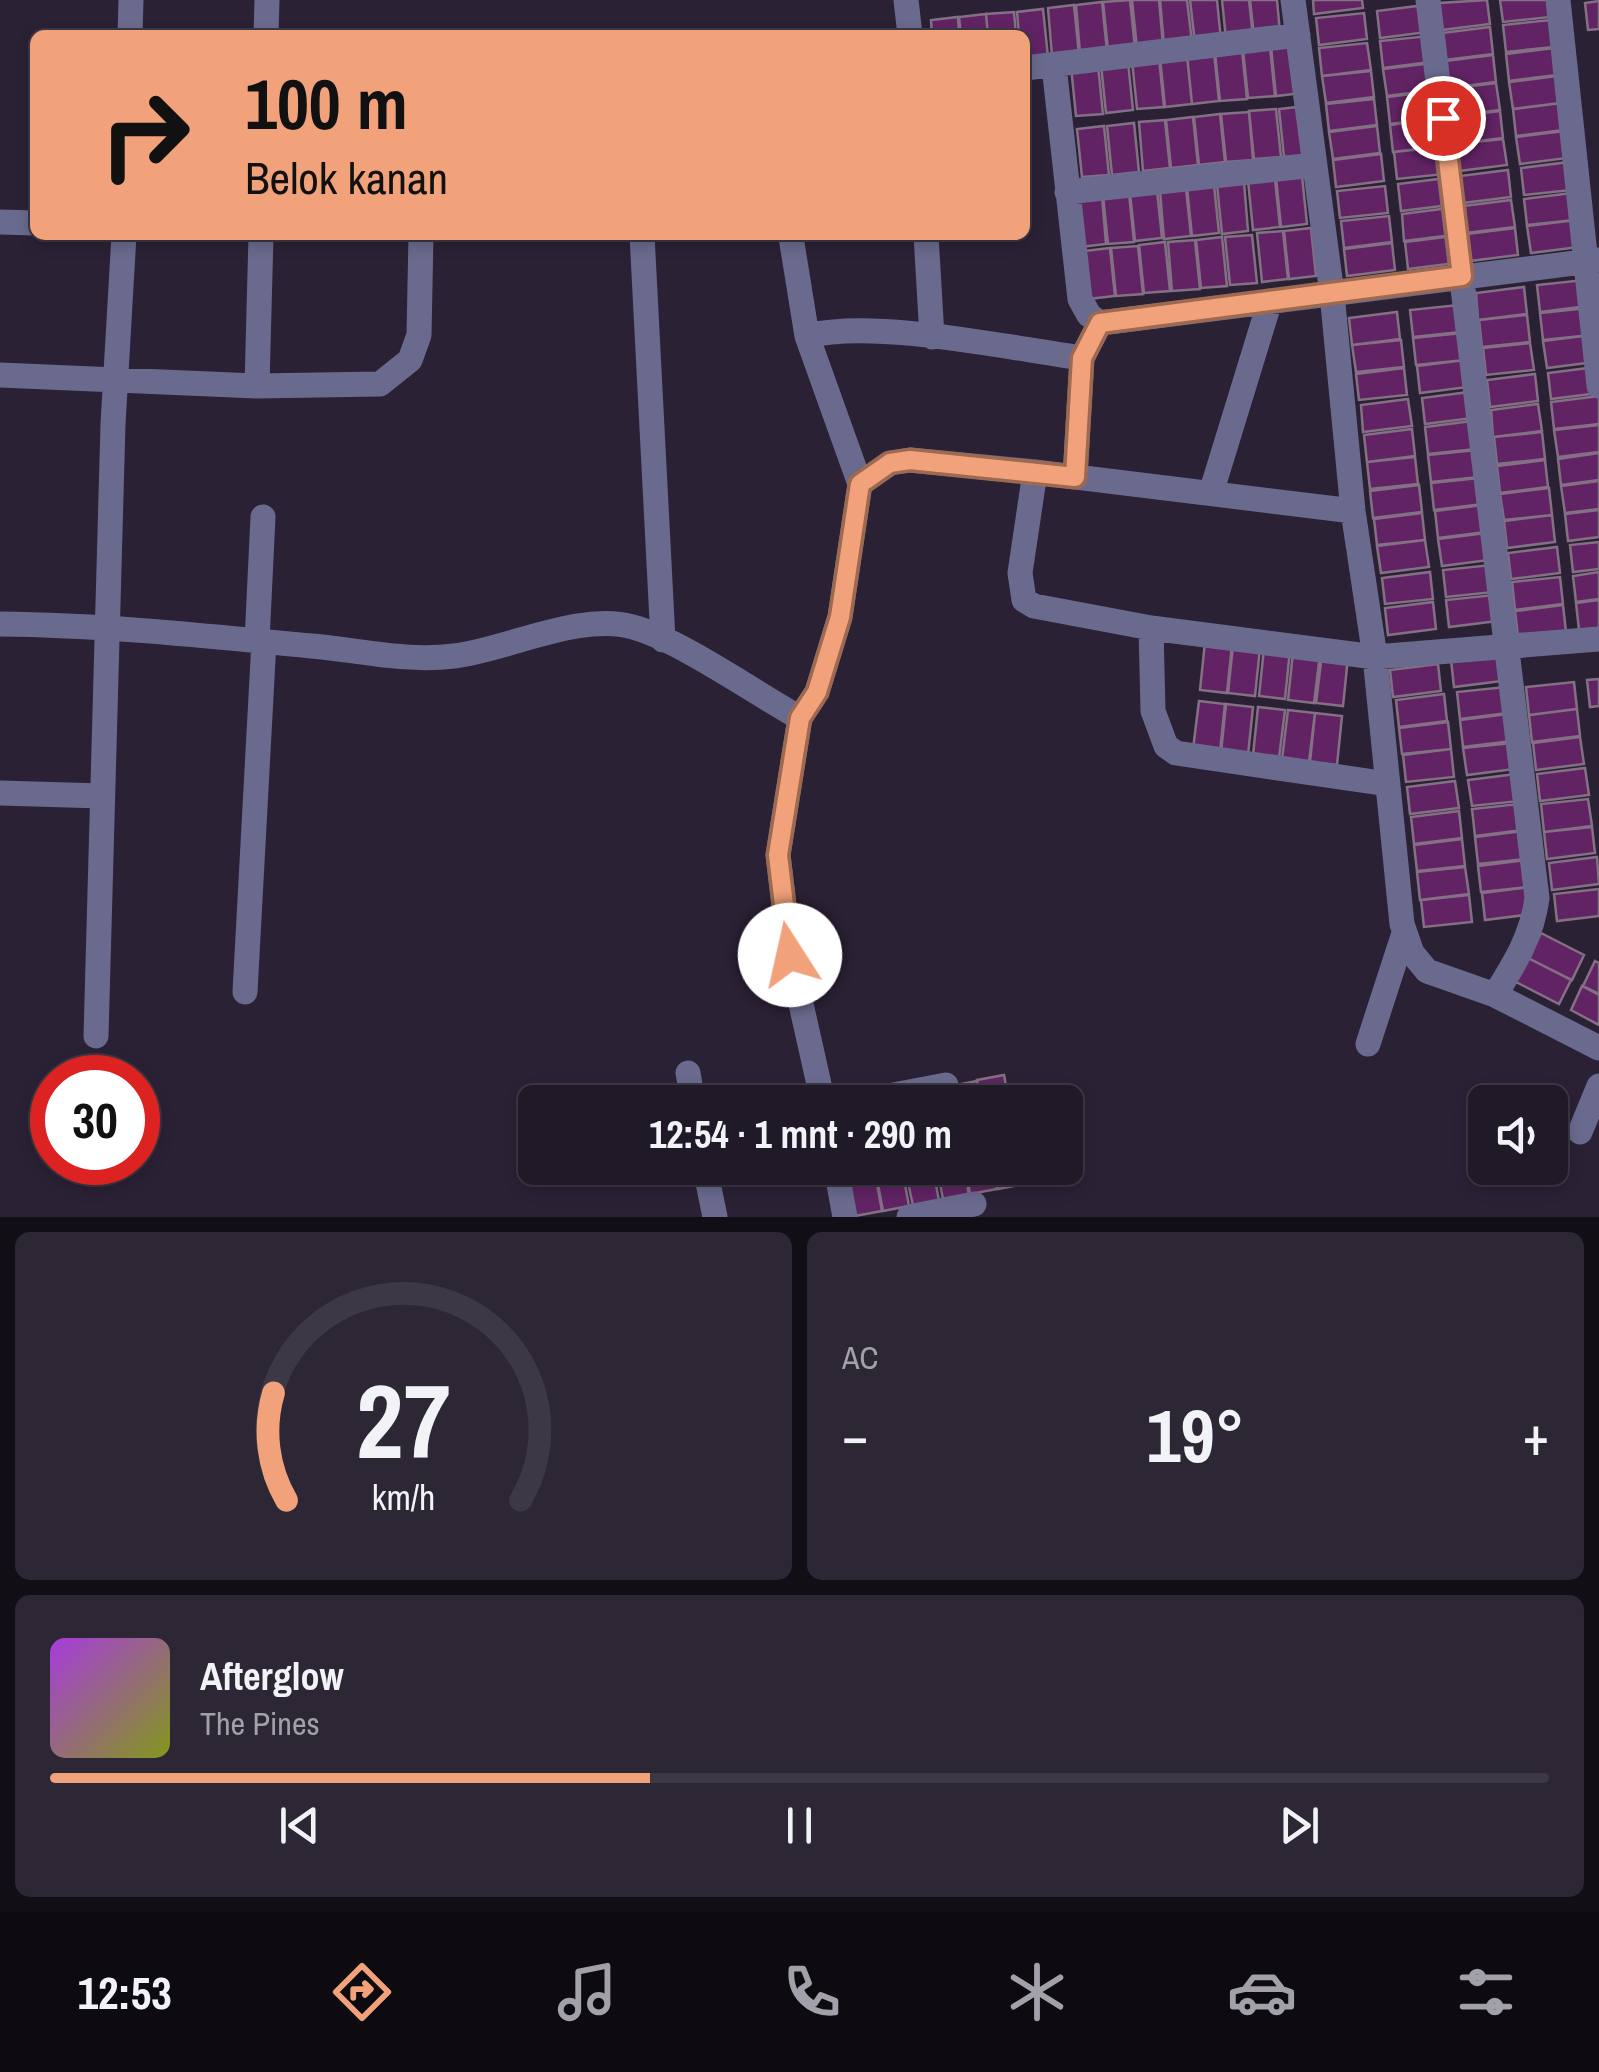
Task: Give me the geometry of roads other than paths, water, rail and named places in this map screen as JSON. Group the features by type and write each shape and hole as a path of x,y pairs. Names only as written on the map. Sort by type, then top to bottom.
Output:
{"street":[{"path":"130,30 132,0"},
{"path":"266,0 266,30"},
{"path":"906,0 909,30"},
{"path":"1293,0 1332,294 1353,511 1375,657 1404,933 1412,953 1427,970 1495,995 1599,1048"},
{"path":"1428,0 1537,898 1534,923 1523,951 1495,995"},
{"path":"1558,0 1591,261 1599,386"},
{"path":"1030,68 1298,35"},
{"path":"1054,66 1080,299 1089,315 1100,323 1591,261"},
{"path":"1067,192 1314,165"},
{"path":"0,222 30,223"},
{"path":"96,1036 124,240"},
{"path":"257,386 261,240"},
{"path":"0,375 257,386 380,384 410,360 419,336 421,240"},
{"path":"642,240 662,640"},
{"path":"791,240 807,336 860,484 840,617 817,692 800,718 778,855 790,955 819,1085"},
{"path":"926,240 932,337"},
{"path":"1211,493 1270,301"},
{"path":"1075,477 1082,358 1100,323"},
{"path":"807,336 847,330 932,337 1082,358"},
{"path":"860,484 890,463 910,460 1353,511"},
{"path":"1035,472 1020,573 1024,600 1034,606 1151,628 1375,657 1599,639"},
{"path":"245,992 263,517"},
{"path":"0,624 108,626 402,660 467,654 585,625 634,628 800,718"},
{"path":"1151,628 1153,711 1166,746 1176,752 1388,784"},
{"path":"0,793 102,796"},
{"path":"1368,1044 1404,933"},
{"path":"688,1073 690,1085"},
{"path":"1580,1132 1599,1086"},
{"path":"708,1185 714,1217"},
{"path":"839,1185 846,1217"},
{"path":"909,1217 974,1204"}]}
